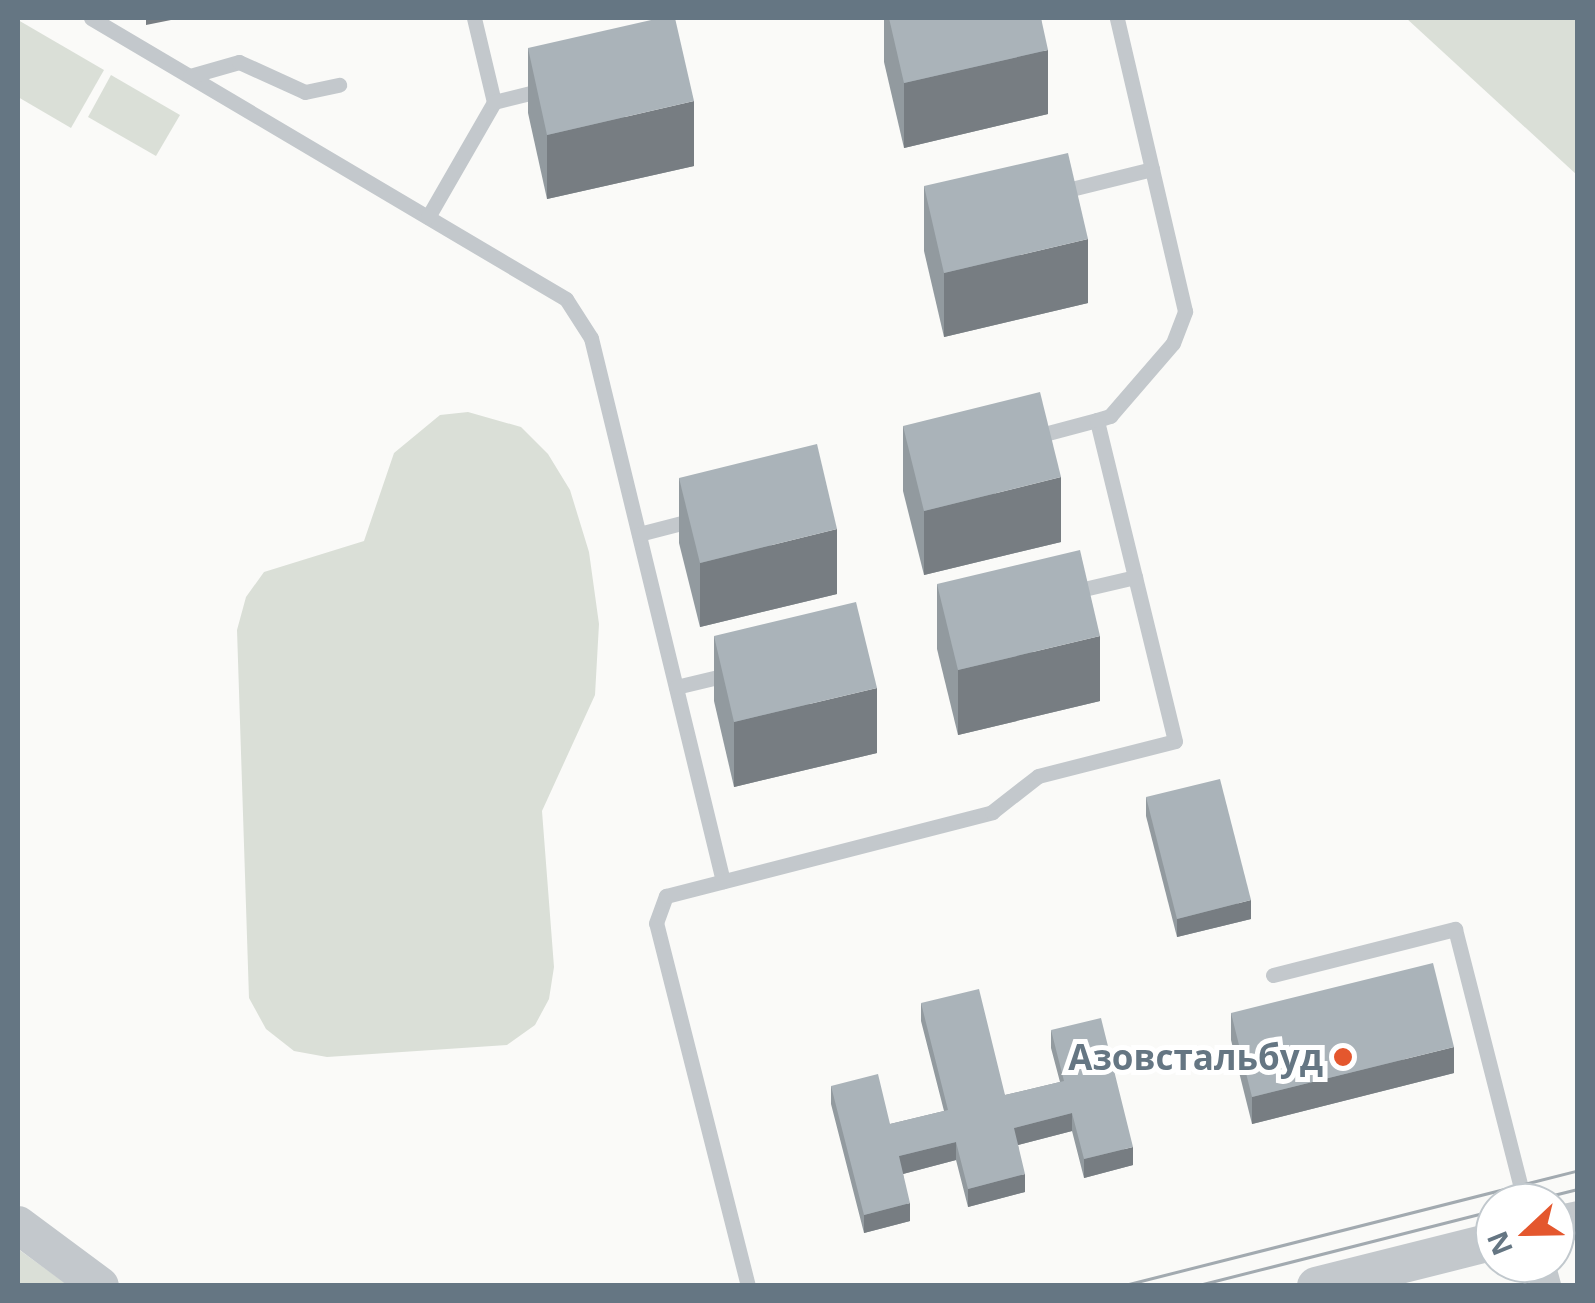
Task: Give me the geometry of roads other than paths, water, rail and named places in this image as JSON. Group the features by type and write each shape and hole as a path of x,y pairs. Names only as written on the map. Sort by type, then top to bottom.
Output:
{"street":[{"path":"18,1225 100,1286"},
{"path":"1316,1286 1475,1245"}],"lane":[{"path":"91,18 566,298 591,338 723,881"},
{"path":"428,216 494,102 474,18"},
{"path":"1012,442 1110,416 1173,343 1184,311 1117,18"},
{"path":"190,76 240,62 305,92 339,85"},
{"path":"494,102 566,84"},
{"path":"1044,196 1152,169"},
{"path":"748,1286 656,923 666,896 992,812 1038,776 1175,741 1097,420"},
{"path":"638,534 724,512"},
{"path":"1059,595 1136,577"},
{"path":"676,687 746,670"},
{"path":"1273,975 1455,929 1520,1183"}],"tram line":[{"path":"1121,1286 1578,1170"},
{"path":"1195,1286 1475,1215"}],"place":[{"name":"Азовстальбуд","path":"1343,1057"}]}
